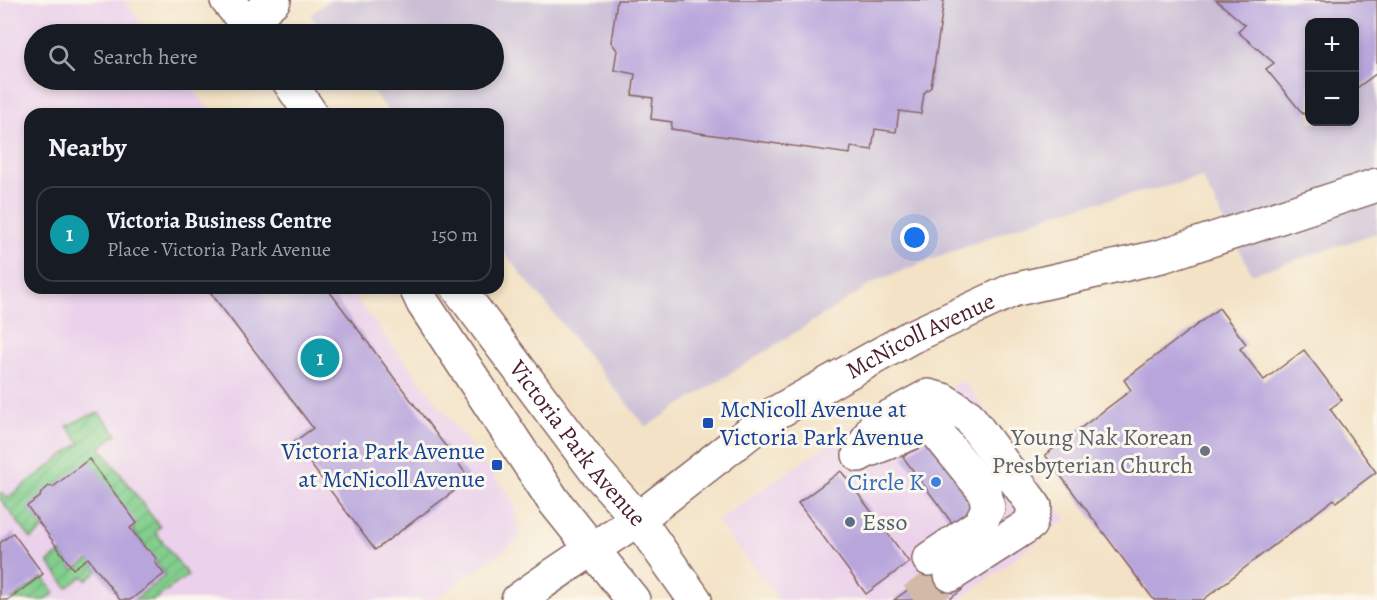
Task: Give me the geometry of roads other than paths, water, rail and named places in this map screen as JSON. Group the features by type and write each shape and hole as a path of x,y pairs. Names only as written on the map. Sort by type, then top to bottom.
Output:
{"main road":[{"path":"243,20 274,0"},
{"path":"295,90 307,108"},
{"name":"McNicoll Avenue","path":"518,600 556,571 593,550 638,519 772,415 909,338 1013,290 1162,256 1377,185"},
{"name":"Victoria Park Avenue","path":"419,294 553,500 633,600"},
{"name":"Victoria Park Avenue","path":"463,294 595,470 638,519 695,600"},
{"path":"928,396 943,400 968,416 1035,507 1030,524 940,567 980,524 988,508 984,492 931,425 859,455 876,424 928,396"}],"tunnel":[{"path":"913,600 951,575"}],"place":[{"name":"Victoria Business Centre","path":"320,358"},
{"name":"McNicoll Avenue at Victoria Park Avenue","path":"708,423"},
{"name":"Young Nak Korean Presbyterian Church","path":"1205,451"},
{"name":"Victoria Park Avenue at McNicoll Avenue","path":"497,465"},
{"name":"Circle K","path":"936,482"},
{"name":"Esso","path":"850,522"}]}
